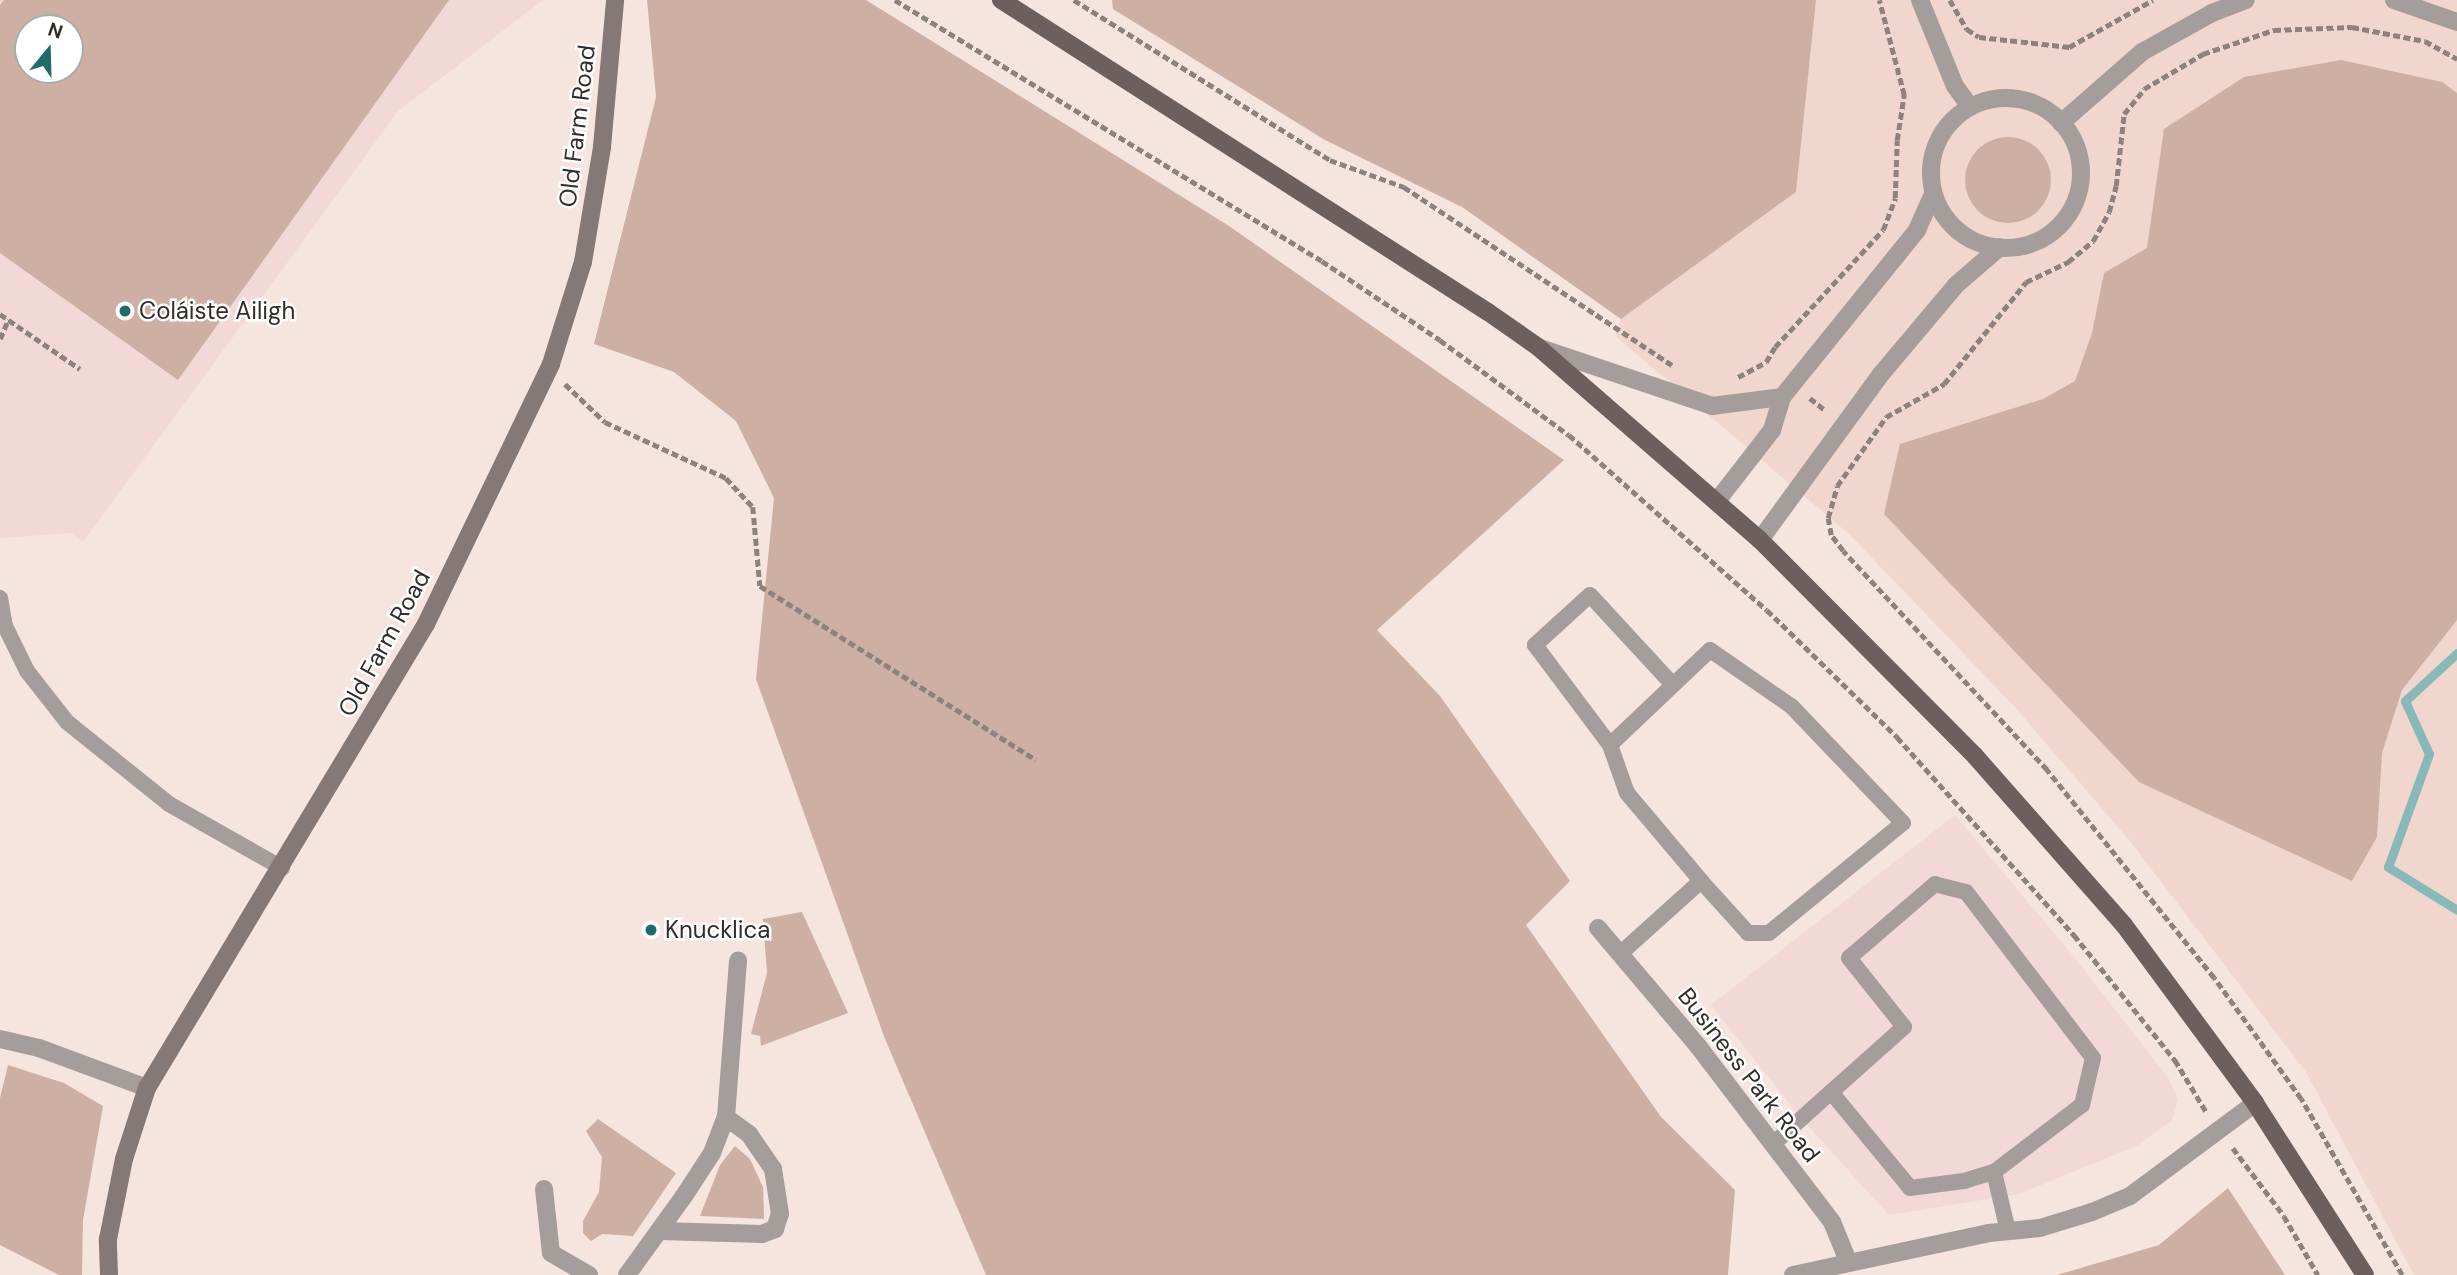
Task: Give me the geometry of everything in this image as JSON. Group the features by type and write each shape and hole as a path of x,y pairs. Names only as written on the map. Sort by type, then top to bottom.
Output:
{"main road":[{"path":"1001,0 1538,347 1760,540 1975,756 2115,915 2255,1103 2365,1275"}],"street":[{"name":"Old Farm Road","path":"109,1275 108,1239 116,1199 147,1088 282,869 426,624 549,369 583,262 602,147 615,0"},
{"path":"1920,0 1955,86 1970,107"},
{"path":"2061,123 2142,52 2244,0"},
{"path":"2394,0 2457,22"},
{"path":"1717,501 1772,430 1787,391 1917,230 1933,194 1931,168 1936,144 1950,122 1970,107 2002,98 2018,99 2049,111 2061,123 2077,151 2080,167 2072,206 2046,236 2016,247 1978,242 1958,231 1933,194"},
{"path":"1760,540 1844,426 1956,285 2000,247"},
{"path":"1538,347 1712,406 1787,391"},
{"name":"Business Park Road","path":"1598,928 1773,1144 1832,1222 1848,1261"},
{"path":"627,1275 712,1153 726,1116 738,961"},
{"path":"0,1039 39,1048 147,1088"},
{"path":"1793,1275 1848,1261 2008,1231 2040,1228 2130,1196 2255,1103"},
{"path":"660,1231 762,1234 775,1229 780,1214 773,1169 749,1133 726,1116"},
{"path":"544,1189 551,1253 589,1275"}],"lane":[{"path":"1610,745 1710,650 1791,706 1903,823 1769,933 1748,933 1627,793 1610,745 1535,645 1590,595 1673,685"},
{"path":"0,598 5,626 27,671 66,722 115,765 169,804 282,869"},
{"path":"1620,953 1701,881"},
{"path":"1773,1144 1903,1027 1849,958 1935,884 1966,892 2093,1059 2082,1105 1994,1172 1964,1181 1910,1188 1831,1092"},
{"path":"1994,1172 2008,1231"}],"path":[{"path":"895,0 1322,261 1440,340 1569,435 1662,514 1768,610 1905,747 2074,935 2175,1060 2220,1131 2284,1216 2318,1275"},
{"path":"1074,0 1330,160 1404,187 1676,368"},
{"path":"1731,382 1766,362 1775,346 1883,230 1895,198 1896,140 1904,95 1879,0"},
{"path":"1950,0 1967,29 1979,37 2069,47 2153,0"},
{"path":"2402,1275 2301,1099 2214,978 2047,770 1831,535 1829,505 1886,417 1944,384 2026,282 2068,262 2093,241 2109,212 2116,186 2124,114 2144,89 2203,54 2274,30 2352,27 2425,41 2457,59"},
{"path":"0,314 80,369"},
{"path":"0,339 8,320"},
{"path":"1766,362 1787,391 1844,426 1867,444"},
{"path":"549,369 605,422 726,478 754,507 760,586 1035,760"}],"shaded area":[{"name":"Coláiste Ailigh","path":"0,0 543,0 398,111 83,542 71,533 0,538"},
{"name":"Coláiste Ailigh","path":"4,0 449,0 178,380 0,253 0,5"},
{"path":"647,0 866,0 1229,226 1564,460 1377,630 1440,696 1570,881 1526,925 1661,1117 1735,1190 1728,1275 986,1275 885,1039 756,679 774,498 736,421 674,372 594,344 656,97"},
{"path":"1112,0 1816,0 1796,192 1621,319 1462,207 1325,140 1113,9"},
{"path":"1816,0 2457,0 2457,1275 2414,1275 2306,1072 2130,841 2013,705 1849,534 1615,336 1621,319 1796,192"},
{"path":"2341,60 2442,82 2457,93 2457,620 2402,690 2382,753 2377,837 2352,881 2139,782 1884,514 1900,444 2043,399 2075,381 2092,333 2104,273 2147,248 2164,129 2244,77"},
{"path":"2008,137 2024,141 2038,150 2047,164 2051,180 2047,196 2038,210 2024,219 2008,223 1992,219 1978,210 1969,196 1965,180 1969,164 1978,150 1992,141"},
{"path":"1955,815 2074,957 2169,1079 2178,1100 2172,1120 2138,1145 2019,1194 1889,1215 1801,1118 1711,1005"},
{"path":"802,912 848,1013 761,1046 760,1036 751,1034 767,973 763,919"},
{"path":"8,1065 64,1083 103,1106 83,1220 82,1275 59,1275 0,1245 0,1098"},
{"path":"598,1119 676,1173 633,1236 602,1234 591,1241 583,1233 583,1221 599,1192 602,1157 586,1131"},
{"path":"735,1146 750,1159 763,1187 764,1219 700,1216 720,1165"},
{"path":"2228,1188 2285,1275 2057,1275 2159,1245"}],"waterway":[{"path":"2457,653 2405,701 2429,754 2388,867 2457,910"}],"place":[{"name":"Coláiste Ailigh","path":"125,311"},
{"name":"Knucklica","path":"651,930"}]}
